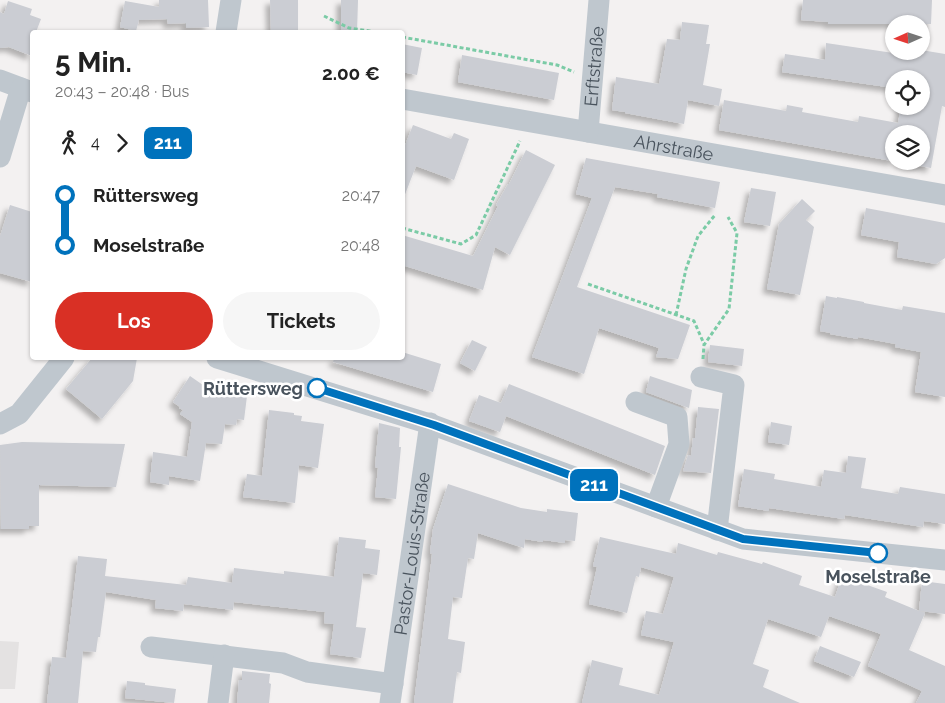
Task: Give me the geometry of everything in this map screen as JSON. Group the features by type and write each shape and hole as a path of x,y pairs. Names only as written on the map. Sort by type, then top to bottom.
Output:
{"street":[{"path":"226,30 231,0"},
{"name":"Erftstraße","path":"588,132 599,0"},
{"path":"0,80 27,90 0,157"},
{"name":"Ahrstraße","path":"405,100 945,195"},
{"path":"0,424 19,414 62,360"},
{"path":"231,360 265,365 298,382 430,423 743,539 945,560"},
{"path":"701,377 734,385 718,530"},
{"path":"636,402 677,417 679,444 656,507"},
{"name":"Pastor-Louis-Straße","path":"151,647 283,662 307,672 392,693 430,423"},
{"path":"218,703 224,655"}],"path":[{"path":"324,16 349,28 362,30"},
{"path":"405,38 557,65 592,81"},
{"path":"405,229 461,244 476,234 528,122"},
{"path":"676,315 686,269 698,236 715,215"},
{"path":"588,284 694,321 704,345"}],"shaded area":[{"path":"0,641 19,642 15,689 0,689"}],"building":[{"path":"159,0 208,0 209,27 186,28 186,23 168,24 167,19 139,20 136,30 120,27 125,1 159,7"},
{"path":"270,0 298,0 298,30 271,30"},
{"path":"341,0 358,0 357,30 341,30"},
{"path":"803,0 932,0 931,24 930,15 885,15 885,24 828,24 828,22 801,20"},
{"path":"8,1 32,9 30,15 41,19 37,30 30,30 30,55 9,47 0,48 0,12 4,14"},
{"path":"682,22 709,25 706,44 710,44 703,85 722,89 719,106 688,100 684,124 612,110 616,77 659,84 667,39 680,40"},
{"path":"826,43 885,52 885,60 930,60 930,52 945,54 945,107 942,106 931,168 930,125 885,125 885,160 719,130 724,100 786,111 787,105 803,108 802,112 858,122 859,116 898,123 899,115 930,115 930,70 885,70 885,87 782,72 785,54 825,60"},
{"path":"405,45 422,48 417,75 405,73"},
{"path":"462,55 559,73 554,100 458,82"},
{"path":"413,125 451,139 454,133 469,139 454,180 416,166 405,194 405,145"},
{"path":"526,150 555,165 510,255 495,247 483,290 405,266 405,236 473,256 498,206 496,205"},
{"path":"586,158 720,182 715,208 657,197 658,194 615,187 577,287 690,325 678,359 656,357 659,348 599,328 584,374 532,357 592,198 576,194"},
{"path":"751,188 776,192 770,226 744,222"},
{"path":"802,199 815,211 806,220 814,227 800,295 767,289 779,224"},
{"path":"10,205 30,211 30,281 0,273 0,236"},
{"path":"866,208 945,223 945,258 936,264 897,257 899,242 861,235"},
{"path":"826,296 902,310 903,306 945,313 945,397 915,392 921,352 895,347 896,344 820,331"},
{"path":"472,340 487,347 475,371 460,363"},
{"path":"710,345 744,349 742,366 708,362"},
{"path":"405,353 441,364 433,392 333,362 334,360 405,360"},
{"path":"90,360 137,360 133,381 102,419 66,389"},
{"path":"190,376 213,392 247,396 244,420 237,419 236,425 225,424 222,444 206,443 200,481 169,476 169,485 150,482 153,452 187,457 192,422 180,414 183,410 173,402"},
{"path":"650,376 692,390 689,408 646,392"},
{"path":"509,384 665,446 655,475 506,416 500,432 469,421 479,395 501,403"},
{"path":"698,407 719,409 711,473 683,471 688,455 691,456"},
{"path":"269,410 294,413 294,415 302,416 301,421 324,424 318,468 299,465 295,503 243,497 247,474 262,476"},
{"path":"771,422 792,426 789,445 768,442"},
{"path":"379,423 400,428 399,447 401,447 396,499 375,497 378,468 375,467"},
{"path":"22,442 125,444 116,487 39,485 39,526 29,526 29,529 1,529 0,445"},
{"path":"848,456 866,458 861,488 898,494 900,487 945,494 945,524 924,521 923,527 845,515 844,519 769,508 769,511 738,506 744,469 775,474 774,479 821,487 824,470 846,473"},
{"path":"448,484 521,508 547,512 547,509 578,513 575,541 565,540 565,543 525,539 524,548 478,533 474,559 468,558 462,598 453,597 448,639 465,642 461,673 457,672 453,703 414,703 431,564 432,554 430,553 433,529"},
{"path":"339,537 366,540 365,548 380,550 377,575 363,573 356,627 366,628 361,658 330,654 334,624 324,623 325,612 234,602 233,610 184,604 183,611 155,608 156,600 106,592 96,652 83,651 78,703 47,703 52,657 66,658 78,556 107,559 105,576 186,585 188,577 232,583 234,568 334,577"},
{"path":"600,537 676,554 678,543 717,555 718,552 762,564 763,562 802,576 799,585 835,597 842,576 887,592 885,597 919,611 922,581 945,584 945,614 920,611 925,613 909,650 945,666 945,703 916,703 922,691 868,666 881,634 829,616 821,637 768,619 753,664 769,670 763,687 800,703 582,703 592,660 623,668 619,685 659,695 674,642 641,635 646,611 663,614 674,577 641,567 639,577 636,576 627,613 589,604 597,567 593,566"},
{"path":"820,646 861,662 854,677 814,661"},
{"path":"242,671 270,674 269,703 237,703 239,680 242,680"},
{"path":"127,681 176,689 174,703 125,698"}],"bus line":[{"name":"211","path":"317,388 434,425 743,539 878,553"}],"place":[{"name":"Rüttersweg","path":"317,388"},
{"name":"Moselstraße","path":"878,553"}]}
